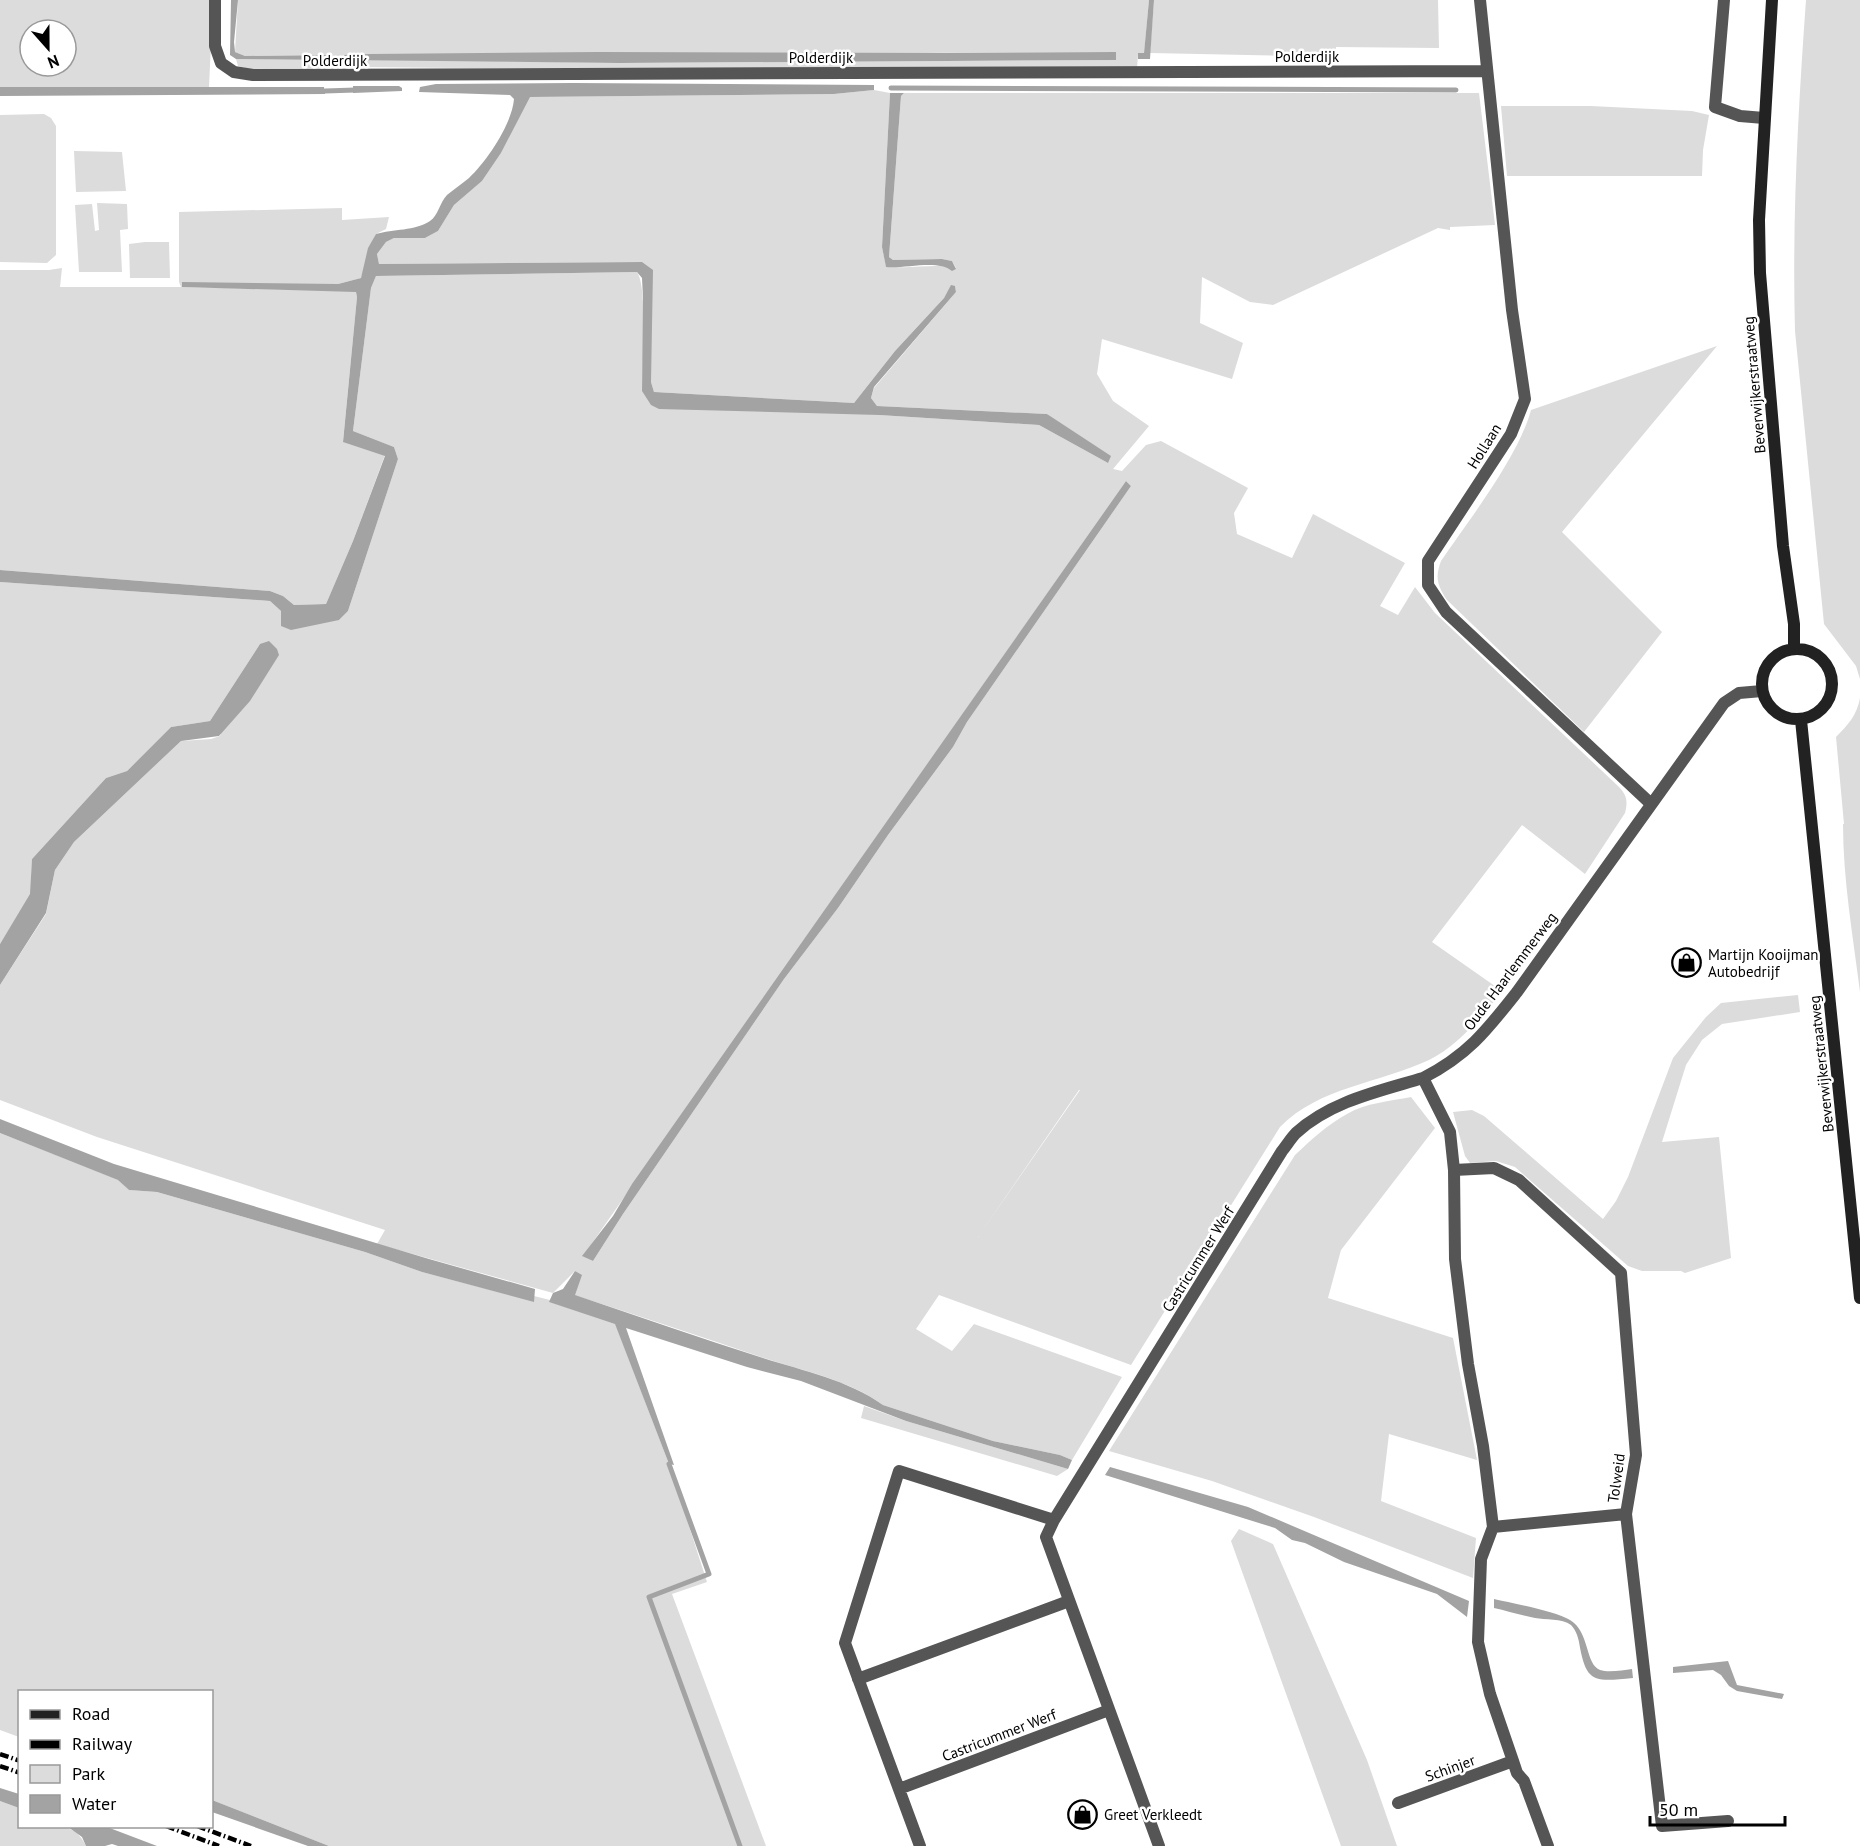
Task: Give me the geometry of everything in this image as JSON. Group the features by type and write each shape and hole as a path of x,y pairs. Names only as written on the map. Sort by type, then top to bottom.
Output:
{"main road":[{"name":"Beverwijkerstraatweg","path":"1772,0 1759,220 1762,300 1782,538 1794,624 1794,648"},
{"path":"1794,648 1815,653 1824,660 1833,681 1828,702 1821,711 1801,720 1782,717 1774,712 1762,691 1763,675 1767,665 1774,657 1794,648"},
{"name":"Beverwijkerstraatweg","path":"1801,720 1860,1298"}],"street":[{"name":"Polderdijk","path":"215,0 215,46 221,63 234,72 253,75 1487,71"},
{"name":"Hollaan","path":"1480,0 1512,310 1525,399 1511,434 1428,561 1428,585 1446,612 1650,803"},
{"path":"1724,0 1715,106 1740,116 1764,118"},
{"name":"Oude Haarlemmerweg","path":"1424,1078 1458,1058 1487,1030 1517,992 1650,803 1724,703 1739,693 1762,691"},
{"path":"1424,1078 1450,1132 1454,1170 1455,1259 1468,1364 1483,1446 1493,1527 1481,1559 1478,1642 1491,1694 1517,1773 1524,1781 1548,1846"},
{"name":"Castricummer Werf","path":"1159,1846 1046,1537 1053,1520 1282,1151 1296,1133 1325,1113 1361,1097 1424,1078"},
{"name":"Tolweid","path":"1454,1170 1494,1168 1519,1180 1620,1272 1636,1455 1626,1514 1662,1827 1728,1821"},
{"path":"920,1846 845,1642 899,1471 1053,1520"},
{"path":"1493,1527 1626,1514"},
{"path":"858,1679 1069,1601"},
{"name":"Castricummer Werf","path":"899,1789 1109,1710"},
{"name":"Schinjer","path":"1398,1803 1513,1761"}],"green space":[{"path":"0,0 213,0 209,87 0,87"},
{"path":"238,0 1149,0 1144,54 1138,54 1137,69 359,67 367,59 619,63 1116,60 1116,52 344,56 343,68 249,69 238,66 236,59 331,60 330,55 245,56 235,52"},
{"path":"1154,0 1438,0 1439,48 1336,47 1336,57 1150,53"},
{"path":"1806,0 1860,0 1860,679 1856,666 1824,624 1795,331 1796,166"},
{"path":"874,90 890,93 882,247 886,266 956,268 952,261 942,259 893,260 889,257 901,96 904,93 1479,93 1495,225 1450,227 1450,230 1438,228 1273,305 1250,302 1202,277 1200,323 1243,343 1232,379 1102,339 1097,374 1113,401 1149,426 1113,469 1122,471 1146,445 1161,441 1248,488 1234,513 1237,534 1292,558 1313,514 1405,563 1380,606 1398,615 1415,587 1435,613 1618,786 1626,798 1625,813 1585,874 1522,825 1432,942 1502,991 1469,1030 1439,1054 1410,1068 1331,1094 1296,1114 1280,1127 1131,1365 939,1295 916,1329 952,1351 974,1324 1122,1377 1072,1460 1060,1455 993,1441 883,1405 855,1388 824,1376 574,1295 580,1277 575,1271 553,1293 377,1244 385,1230 97,1137 0,1100 0,985 46,914 55,870 74,842 181,741 211,739 220,736 260,644 210,721 171,727 127,771 106,778 32,859 31,894 0,944 0,582 270,601 281,611 339,620 348,611 398,459 394,447 353,431 371,288 376,276 637,272 643,311 642,391 879,415 1039,425 1108,463 1047,414 877,406 871,398 874,388 956,292 955,286 951,286 944,298 895,351 854,403 654,392 651,382 642,262 379,264 377,254 386,242 394,238 425,238 438,231 454,205 482,181 501,153 529,97 834,94","holes":["1126,481 1131,486 967,722 953,747 838,908 784,979 593,1261 583,1256","1079,1090 1080,1090 978,1237"]},
{"path":"1501,106 1591,106 1692,111 1709,115 1703,150 1702,176 1507,176"},
{"path":"44,114 51,118 56,126 56,255 47,263 0,262 0,115"},
{"path":"74,151 122,152 126,191 76,192"},
{"path":"97,203 127,204 128,229 120,230 122,272 79,272 75,205 92,204 95,231 99,230"},
{"path":"342,208 342,220 389,217 386,229 376,234 361,278 338,284 182,287 356,291 343,441 385,455 353,541 326,604 294,605 283,596 270,591 0,570 0,270 62,268 60,287 181,287 179,282 179,212"},
{"path":"169,242 170,278 130,278 129,244"},
{"path":"1717,346 1562,532 1662,632 1584,732 1447,600 1438,581 1441,561 1505,467 1525,428 1531,410"},
{"path":"1860,698 1860,992 1843,845 1844,824 1836,737 1857,710"},
{"path":"1798,995 1800,1012 1722,1024 1702,1040 1686,1065 1662,1142 1719,1137 1731,1258 1685,1273 1681,1271 1642,1271 1628,1266 1515,1167 1496,1161 1470,1163 1465,1156 1453,1112 1472,1110 1484,1116 1603,1219 1616,1201 1628,1177 1673,1058 1706,1017 1721,1003"},
{"path":"1411,1097 1435,1128 1341,1250 1328,1298 1453,1338 1477,1460 1389,1434 1381,1501 1476,1538 1473,1578 1212,1481 1109,1451 1295,1155 1326,1128 1354,1110"},
{"path":"0,1133 119,1180 129,1190 157,1192 365,1252 422,1272 533,1301 534,1296 550,1300 550,1302 615,1323 669,1464 707,1582 672,1594 766,1846 329,1846 213,1800 213,1690 18,1690 18,1737 0,1730"},
{"path":"864,1406 906,1421 1068,1469 1057,1476 861,1418"},
{"path":"1239,1529 1273,1544 1367,1760 1397,1846 1341,1846 1231,1541"},
{"path":"0,1801 18,1808 18,1828 67,1828 81,1837 86,1846 0,1846"}],"water":[{"path":"231,0 238,0 235,52 245,56 331,55 331,60 236,59 230,55"},
{"path":"1149,0 1154,0 1150,59 1138,59 1138,53 1144,53"},
{"path":"1116,52 1116,60 619,63 344,60 344,55 370,54"},
{"path":"436,84 874,85 874,90 834,94 530,97 501,153 482,181 454,205 438,231 425,238 394,238 386,242 377,254 379,264 642,262 653,270 651,382 654,392 854,403 895,351 944,298 951,285 955,286 956,292 874,387 871,398 877,406 1047,414 1111,456 1108,463 1039,425 879,415 659,409 651,405 642,391 643,298 642,278 637,272 376,276 371,288 353,431 394,447 398,459 348,611 339,620 291,630 281,626 281,611 270,601 0,582 0,570 270,591 283,596 294,605 326,604 385,456 343,442 356,292 182,287 182,282 338,284 361,278 368,248 376,234 418,227 433,219 447,195 469,178 491,152 509,120 514,99 510,95 419,92 420,87"},
{"path":"353,86 399,86 402,91 353,93"},
{"path":"0,87 324,87 325,94 0,96"},
{"path":"890,93 904,93 901,96 889,257 893,260 942,259 952,261 956,269 952,271 946,267 930,265 886,267 882,247"},
{"path":"1126,481 1131,486 967,722 953,747 838,908 784,979 593,1261 582,1256 613,1216 632,1184"},
{"path":"269,641 277,649 279,655 250,701 219,736 181,741 74,842 55,870 46,913 0,985 0,944 30,894 32,859 106,778 127,771 171,727 210,721 260,644"},
{"path":"0,1119 114,1164 535,1289 534,1302 422,1272 365,1252 157,1192 129,1190 118,1180 0,1133"},
{"path":"575,1271 582,1275 575,1295 825,1377 855,1389 883,1405 993,1441 1060,1455 1072,1460 1068,1469 906,1421 801,1381 747,1367 626,1328 674,1465 669,1464 615,1324 549,1302 553,1293 563,1289"},
{"path":"1110,1467 1248,1507 1469,1601 1467,1617 1437,1594 1344,1562 1305,1543 1292,1540 1275,1528 1105,1475"},
{"path":"1494,1599 1544,1610 1570,1620 1581,1632 1595,1667 1608,1671 1632,1669 1633,1678 1609,1680 1594,1677 1585,1665 1578,1637 1571,1625 1563,1621 1535,1618 1494,1608"},
{"path":"1728,1661 1737,1685 1784,1694 1782,1699 1737,1691 1713,1670 1673,1673 1673,1667"},
{"path":"0,1788 18,1794 18,1808 0,1801"},
{"path":"213,1800 329,1846 308,1846 213,1812"},
{"path":"69,1828 110,1828 157,1846 112,1844 86,1846 82,1837"}],"waterway":[{"path":"891,88 1456,90"},
{"path":"325,91 355,90"},
{"path":"669,1464 709,1574 649,1597 740,1846"}],"railway":[{"path":"0,1754 18,1760"},
{"path":"0,1766 18,1772"},
{"path":"171,1828 219,1846"},
{"path":"202,1828 251,1846"}],"place":[{"name":"Martijn Kooijman Autobedrijf","path":"1687,963"},
{"name":"Greet Verkleedt","path":"1083,1814"}]}
